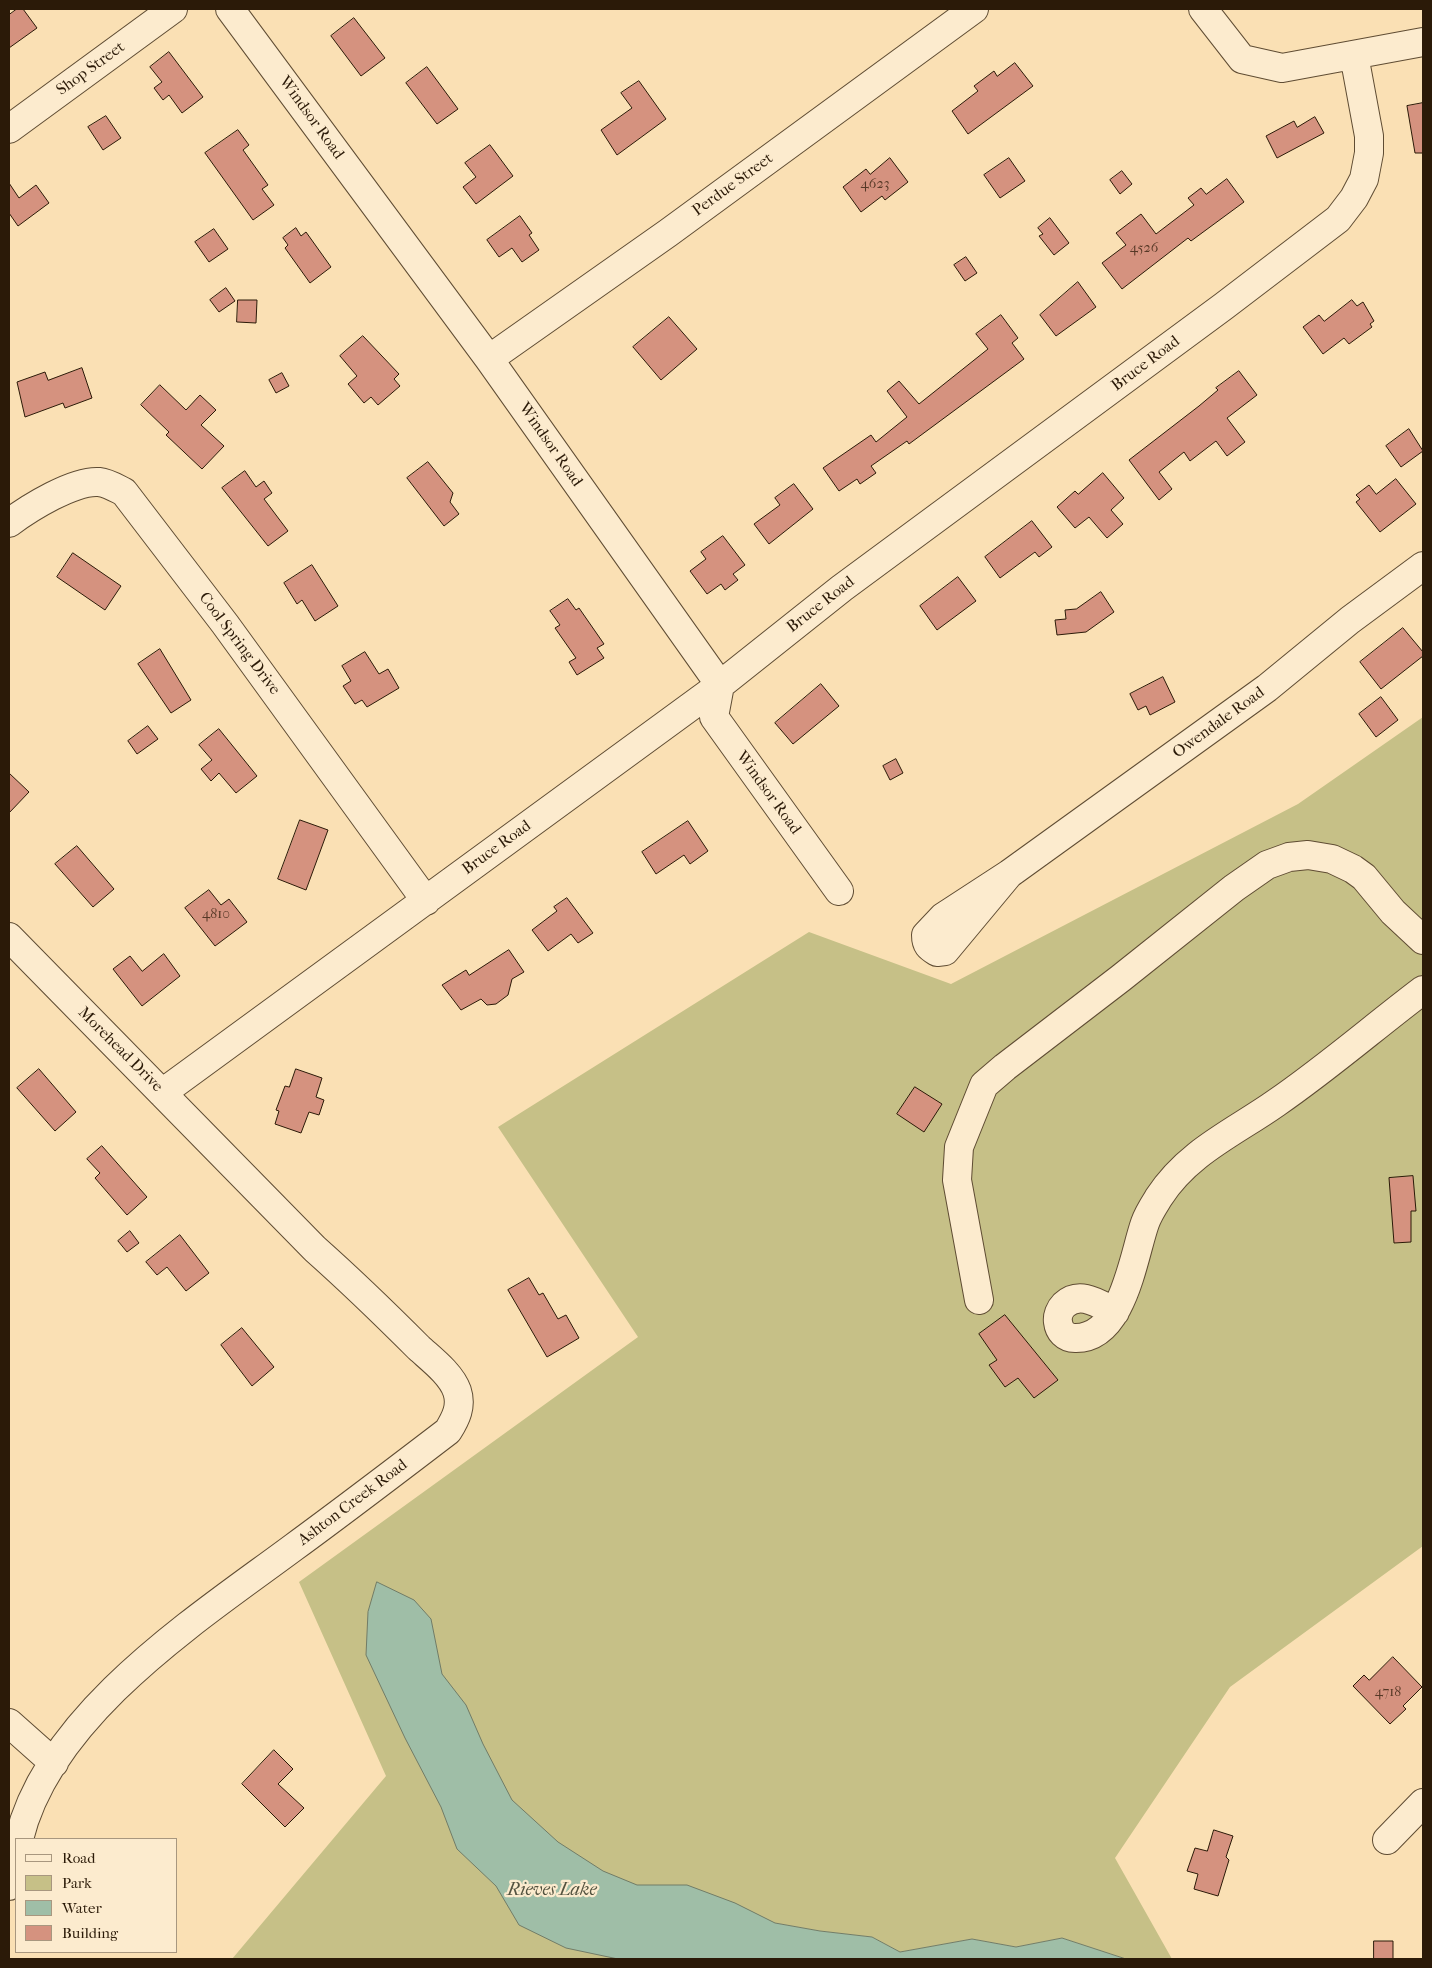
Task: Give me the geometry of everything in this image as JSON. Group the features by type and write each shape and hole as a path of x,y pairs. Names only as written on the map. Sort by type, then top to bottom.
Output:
{"street":[{"name":"Shop Street","path":"9,129 173,9"},
{"name":"Windsor Road","path":"230,9 489,359 720,685 714,718 839,891"},
{"name":"Perdue Street","path":"489,359 668,233 974,9"},
{"path":"1203,9 1242,59 1282,68 1423,42"},
{"name":"Bruce Road","path":"162,1092 720,685 842,588 1193,330 1338,219 1354,198 1364,179 1369,153 1369,136 1354,55"},
{"name":"Cool Spring Drive","path":"9,523 47,500 85,483 100,482 114,486 124,492 225,624 426,901"},
{"name":"Owendale Road","path":"1009,874 1267,688 1350,620 1423,566"},
{"path":"979,1300 957,1180 959,1147 984,1085 1005,1067 1234,888 1266,865 1289,857 1308,855 1332,859 1353,869 1376,890 1393,912 1423,940"},
{"name":"Morehead Drive","path":"9,937 232,1164"},
{"path":"1116,1312 1146,1221 1159,1196 1188,1162 1206,1148 1276,1103 1423,990"},
{"name":"Ashton Creek Road","path":"18,1838 33,1800 54,1762 71,1738 111,1693 149,1656 364,1496 448,1430 456,1420 459,1407 457,1391 452,1382 350,1280 315,1249 232,1164"},
{"path":"9,1723 54,1762"},
{"path":"1387,1840 1423,1803"},
{"path":"9,1886 15,1854"}],"green space":[{"path":"1423,717 1423,1546 1230,1687 1115,1858 1172,1959 1126,1959 1062,1938 1016,1947 972,1939 900,1952 872,1937 775,1923 792,1959 232,1959 386,1776 299,1582 638,1337 498,1127 809,932 951,984 1298,804"}],"water":[{"name":"Rieves Lake","path":"377,1582 414,1600 431,1619 442,1674 466,1705 483,1744 512,1800 558,1842 603,1871 637,1885 687,1885 735,1903 775,1923 872,1937 900,1952 972,1939 1016,1947 1062,1938 1126,1959 618,1959 566,1948 519,1925 496,1886 457,1849 441,1807 405,1738 366,1655 368,1612"}],"building":[{"path":"17,9 23,9 37,28 9,48 9,15"},
{"path":"354,18 385,58 361,76 331,36"},
{"path":"169,52 203,97 182,113 169,95 163,100 154,88 162,82 150,67"},
{"path":"1015,63 1033,86 968,134 952,111 978,91 974,86 994,71 997,76"},
{"path":"427,67 458,109 437,124 406,83"},
{"path":"639,81 666,119 617,155 601,130 632,108 621,93"},
{"path":"1423,103 1423,153 1415,153 1407,106"},
{"path":"106,116 121,138 103,150 88,127"},
{"path":"1315,117 1324,133 1277,158 1266,136 1294,121 1297,127"},
{"path":"238,130 249,145 243,150 268,185 262,189 274,205 253,220 205,153"},
{"path":"490,145 513,176 476,204 463,187 476,177 465,163"},
{"path":"890,158 908,182 885,200 882,196 861,212 843,187 866,169 870,174"},
{"path":"1009,158 1025,181 1000,198 984,175"},
{"path":"1122,171 1132,184 1120,194 1110,180"},
{"path":"1227,179 1244,202 1191,241 1188,238 1122,289 1102,263 1126,245 1116,233 1141,214 1156,234 1194,205 1188,198 1201,188 1206,194"},
{"path":"9,183 19,198 36,185 49,203 18,226 9,213"},
{"path":"520,216 532,233 529,235 539,250 522,262 512,248 499,257 487,240"},
{"path":"1050,218 1069,243 1054,255 1039,236 1043,234 1038,228"},
{"path":"296,228 301,236 306,232 331,267 310,283 285,248 288,245 283,238"},
{"path":"214,229 228,249 209,262 195,242"},
{"path":"966,257 977,273 965,281 954,265"},
{"path":"1078,282 1096,307 1056,336 1040,315"},
{"path":"226,288 235,301 219,312 210,300"},
{"path":"238,300 257,300 256,323 237,322"},
{"path":"1352,300 1357,306 1363,302 1374,321 1370,324 1372,327 1349,344 1344,338 1323,354 1303,327 1319,315 1324,321"},
{"path":"1001,315 1018,338 1012,343 1024,359 909,444 907,441 871,466 876,473 860,484 857,479 839,491 823,468 871,435 876,442 907,417 887,391 899,381 919,404 988,349 976,334"},
{"path":"669,317 697,349 661,380 633,347"},
{"path":"363,336 399,374 394,379 400,386 378,405 371,397 364,403 348,384 357,376 340,356"},
{"path":"82,368 92,398 65,408 63,403 25,417 17,382 45,372 48,380"},
{"path":"1239,371 1257,395 1227,418 1245,442 1227,456 1216,441 1190,461 1184,452 1159,472 1172,489 1159,500 1129,460 1199,406 1218,390 1216,388"},
{"path":"282,373 289,386 276,393 269,380"},
{"path":"160,385 186,410 200,395 216,410 201,425 224,446 202,469 166,435 169,432 141,405"},
{"path":"1409,429 1423,451 1401,467 1386,446"},
{"path":"428,462 453,493 450,502 459,514 444,526 407,478"},
{"path":"245,471 256,487 264,481 272,493 264,499 288,531 268,546 222,488"},
{"path":"1103,473 1124,498 1111,510 1123,524 1107,538 1089,517 1075,528 1057,507 1075,491 1078,494"},
{"path":"1396,479 1416,504 1380,532 1356,502 1360,499 1356,495 1369,485 1376,494"},
{"path":"794,484 813,509 769,544 754,524 780,505 775,498"},
{"path":"1032,521 1052,547 1039,557 1035,552 1000,578 985,557"},
{"path":"723,536 745,565 733,574 738,580 725,590 721,584 707,594 690,571 706,559 701,552"},
{"path":"73,553 121,586 105,610 57,577"},
{"path":"312,565 338,606 315,621 302,600 297,604 284,583"},
{"path":"958,577 976,601 937,630 920,606"},
{"path":"1101,592 1114,612 1086,632 1057,635 1055,620 1066,619 1065,610 1076,609"},
{"path":"568,599 576,610 579,608 604,644 597,648 604,658 577,675 569,662 576,658 555,628 560,625 550,611"},
{"path":"1403,628 1423,652 1423,656 1381,689 1360,662"},
{"path":"160,649 191,700 171,713 138,664"},
{"path":"365,652 379,674 388,669 399,688 367,707 362,700 355,704 343,686 351,681 342,666"},
{"path":"1163,677 1175,702 1150,715 1146,706 1138,710 1130,694"},
{"path":"821,684 839,706 793,744 775,723"},
{"path":"1381,697 1398,720 1376,737 1359,714"},
{"path":"148,726 158,739 137,754 128,741"},
{"path":"219,729 257,776 236,793 219,773 211,781 201,769 212,760 199,745"},
{"path":"896,759 903,773 890,780 883,766"},
{"path":"9,773 29,792 9,813"},
{"path":"300,820 328,830 306,890 278,879"},
{"path":"688,821 708,851 690,864 684,855 656,874 642,852"},
{"path":"77,846 114,889 93,907 55,864"},
{"path":"209,890 221,905 229,899 247,922 215,946 185,908"},
{"path":"567,898 593,933 578,943 571,934 548,951 532,930 557,911 554,907"},
{"path":"509,950 524,972 512,979 508,995 496,1004 487,1005 481,999 461,1010 442,985 466,970 469,975"},
{"path":"164,954 180,976 142,1006 113,969 130,956 142,971"},
{"path":"39,1069 76,1112 55,1131 17,1088"},
{"path":"296,1069 322,1078 316,1097 324,1100 319,1115 309,1112 301,1133 275,1124 279,1111 276,1110 285,1086 289,1087"},
{"path":"915,1087 942,1104 924,1132 897,1114"},
{"path":"102,1146 147,1197 127,1215 95,1178 100,1173 87,1159"},
{"path":"1413,1176 1416,1211 1411,1211 1411,1242 1394,1243 1389,1178"},
{"path":"130,1231 139,1243 127,1252 118,1241"},
{"path":"180,1235 209,1273 186,1291 167,1267 157,1275 146,1262"},
{"path":"529,1278 539,1295 543,1293 558,1319 566,1315 579,1338 547,1357 508,1290"},
{"path":"1005,1315 1058,1380 1034,1398 1018,1378 1005,1387 989,1365 997,1360 979,1334"},
{"path":"242,1328 274,1367 252,1386 221,1345"},
{"path":"1393,1657 1422,1687 1403,1706 1406,1709 1390,1724 1353,1686 1364,1675 1369,1680"},
{"path":"274,1750 293,1769 278,1784 304,1808 285,1827 242,1784"},
{"path":"1214,1830 1233,1836 1226,1857 1229,1860 1218,1896 1194,1889 1198,1874 1187,1871 1195,1848 1207,1851"},
{"path":"1374,1941 1393,1941 1393,1959 1374,1959"}]}
